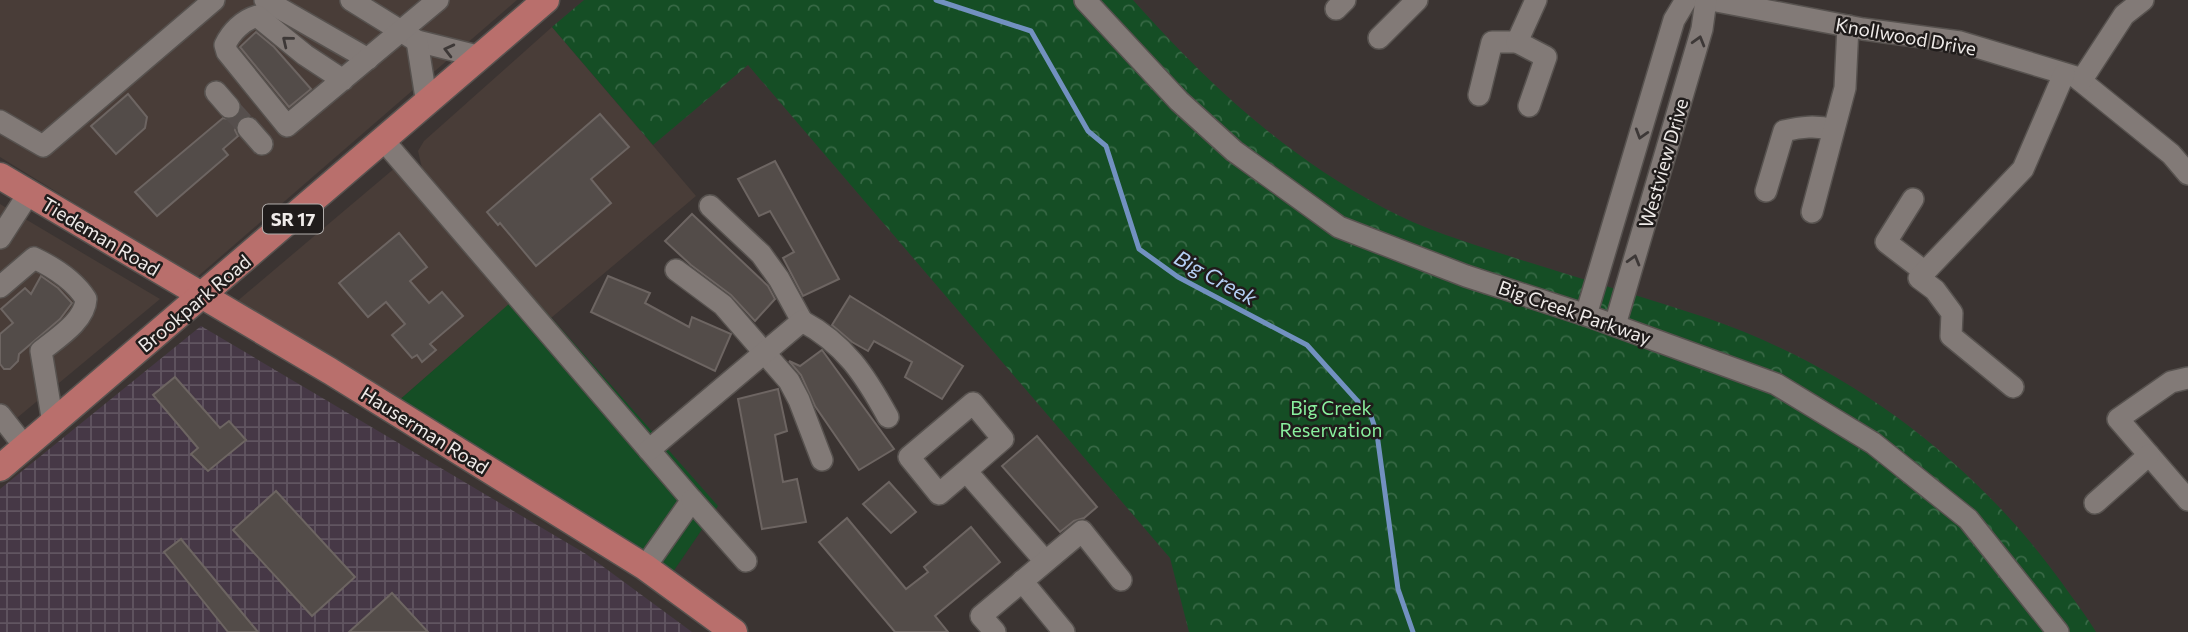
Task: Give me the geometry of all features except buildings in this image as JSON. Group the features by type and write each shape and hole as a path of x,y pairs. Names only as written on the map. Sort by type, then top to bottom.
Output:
{"main road":[{"name":"Brookpark Road","path":"0,468 547,0"},
{"name":"Tiedeman Road","path":"0,176 203,296"},
{"name":"Hauserman Road","path":"203,296 330,370 645,567 734,632"}],"street":[{"path":"0,121 43,146 214,0"},
{"path":"256,0 214,34 214,48 285,128"},
{"path":"265,0 368,59"},
{"path":"351,0 410,36 481,57"},
{"path":"285,128 368,59 410,36 438,0"},
{"name":"Big Creek Parkway","path":"1085,0 1179,101 1234,151 1339,227 1466,276 1615,325 1776,384 1873,443 1968,519 2059,632"},
{"path":"1379,38 1417,0"},
{"path":"1517,42 1536,0"},
{"name":"Westview Drive","path":"1586,315 1674,19 1686,0"},
{"name":"Westview Drive","path":"1615,325 1702,29 1708,0"},
{"name":"Knollwood Drive","path":"1708,0 1848,26 1960,42 2072,77 2171,154 2188,174"},
{"path":"2013,387 1951,337 1952,313 1935,290 1919,278 2023,169 2072,77 2124,15 2143,0"},
{"path":"285,128 227,52 225,45 235,30 257,16 305,55 343,80"},
{"path":"1812,212 1845,88 1848,26"},
{"path":"410,36 427,104"},
{"path":"1479,95 1492,43 1517,42 1546,57 1529,106"},
{"path":"1650,100 1679,108"},
{"path":"1766,191 1784,131 1801,127 1833,130"},
{"path":"248,128 262,144"},
{"path":"384,141 746,561"},
{"path":"29,193 1,237 50,266 72,283 86,299 86,307 77,320 41,351 53,423"},
{"path":"1913,199 1886,242 1925,272"},
{"path":"1621,200 1650,207"},
{"path":"710,206 761,254 779,279 802,321 830,339 857,365 888,416"},
{"path":"0,287 34,258"},
{"path":"676,270 723,305 789,381 822,460"},
{"path":"649,450 802,321"},
{"path":"2188,378 2171,382 2118,419 2188,500"},
{"path":"0,415 25,447"},
{"path":"2095,503 2149,455"},
{"path":"966,471 1045,561"},
{"path":"645,567 692,500"},
{"path":"995,632 981,616 1082,531 1121,580"},
{"path":"1022,581 1064,632"}],"shaded area":[{"path":"0,0 517,0 196,278 0,157"},
{"path":"552,27 696,196 551,318 422,168 418,151 424,141"},
{"path":"396,167 511,304 396,403 235,303"},
{"path":"0,204 160,299 0,432"},
{"path":"201,326 586,554 692,632 0,632 0,489"}],"green space":[{"name":"Big Creek Reservation","path":"584,0 1133,0 1189,60 1248,115 1312,164 1382,207 1414,223 1464,241 1707,318 1760,338 1859,391 1949,458 1990,497 2062,583 2096,632 1189,632 1170,558 748,65 653,145 552,27"},
{"path":"526,289 718,506 673,572 396,403"}],"waterway":[{"name":"Big Creek","path":"936,0 1031,31 1088,131 1106,146 1139,249 1178,277 1307,345 1371,416 1377,434 1398,589 1413,632"}],"tunnel":[{"path":"229,107 248,128"}]}
